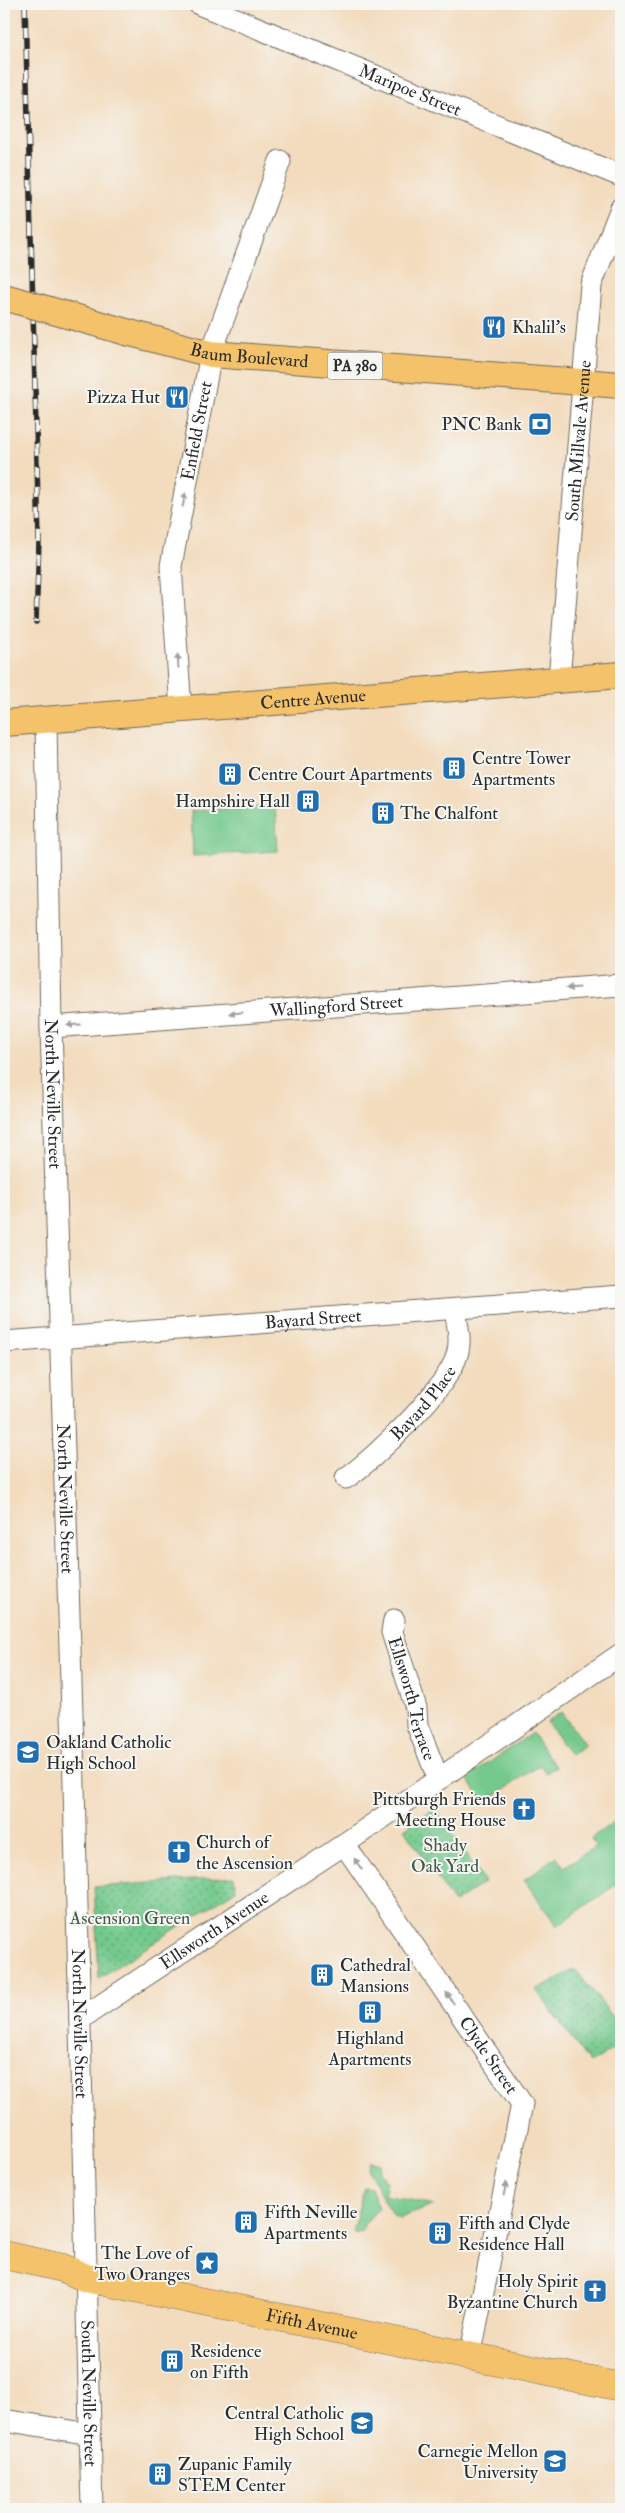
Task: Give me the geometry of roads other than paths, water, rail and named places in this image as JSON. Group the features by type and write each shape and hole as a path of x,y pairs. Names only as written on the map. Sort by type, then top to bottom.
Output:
{"highway":[{"name":"Fifth Avenue","path":"4,2255 63,2268 86,2278 621,2387"}],"main road":[{"name":"Baum Boulevard","path":"4,297 211,354 621,385"},
{"name":"Centre Avenue","path":"4,723 621,675"}],"street":[{"name":"Maripoe Street","path":"199,4 621,176"},
{"name":"Enfield Street","path":"181,710 171,566 211,354 280,161"},
{"name":"South Millvale Avenue","path":"559,680 591,285 621,208"},
{"name":"North Neville Street","path":"46,719 51,1027 86,2278"},
{"name":"Wallingford Street","path":"51,1027 621,985"},
{"name":"Bayard Street","path":"4,1342 455,1310 621,1296"},
{"name":"Bayard Place","path":"346,1478 379,1452 445,1380 457,1356 460,1336 455,1310"},
{"name":"Ellsworth Terrace","path":"394,1620 392,1632 416,1708 417,1725 438,1778"},
{"name":"Ellsworth Avenue","path":"80,2019 344,1844 621,1654"},
{"name":"Clyde Street","path":"344,1844 522,2104 470,2356"},
{"name":"South Neville Street","path":"86,2278 92,2509"},
{"path":"4,2420 90,2434"}],"railway":[{"path":"25,4 39,541 36,622"}],"place":[{"name":"Khalil's","path":"494,327"},
{"name":"Pizza Hut","path":"177,397"},
{"name":"PNC Bank","path":"540,424"},
{"name":"Centre Tower Apartments","path":"454,768"},
{"name":"Centre Court Apartments","path":"230,774"},
{"name":"Hampshire Hall","path":"308,801"},
{"name":"The Chalfont","path":"383,813"},
{"name":"Oakland Catholic High School","path":"28,1752"},
{"name":"Pittsburgh Friends Meeting House","path":"524,1809"},
{"name":"Church of the Ascension","path":"179,1852"},
{"name":"Cathedral Mansions","path":"322,1975"},
{"name":"Highland Apartments","path":"370,2012"},
{"name":"Fifth Neville Apartments","path":"246,2222"},
{"name":"Fifth and Clyde Residence Hall","path":"440,2233"},
{"name":"The Love of Two Oranges","path":"207,2263"},
{"name":"Holy Spirit Byzantine Church","path":"595,2291"},
{"name":"Residence on Fifth","path":"172,2361"},
{"name":"Central Catholic High School","path":"362,2423"},
{"name":"Carnegie Mellon University","path":"555,2461"},
{"name":"Zupanic Family STEM Center","path":"160,2474"}],"park label":[{"name":"Shady Oak Yard","path":"445,1855"},
{"name":"Ascension Green","path":"130,1918"}]}
